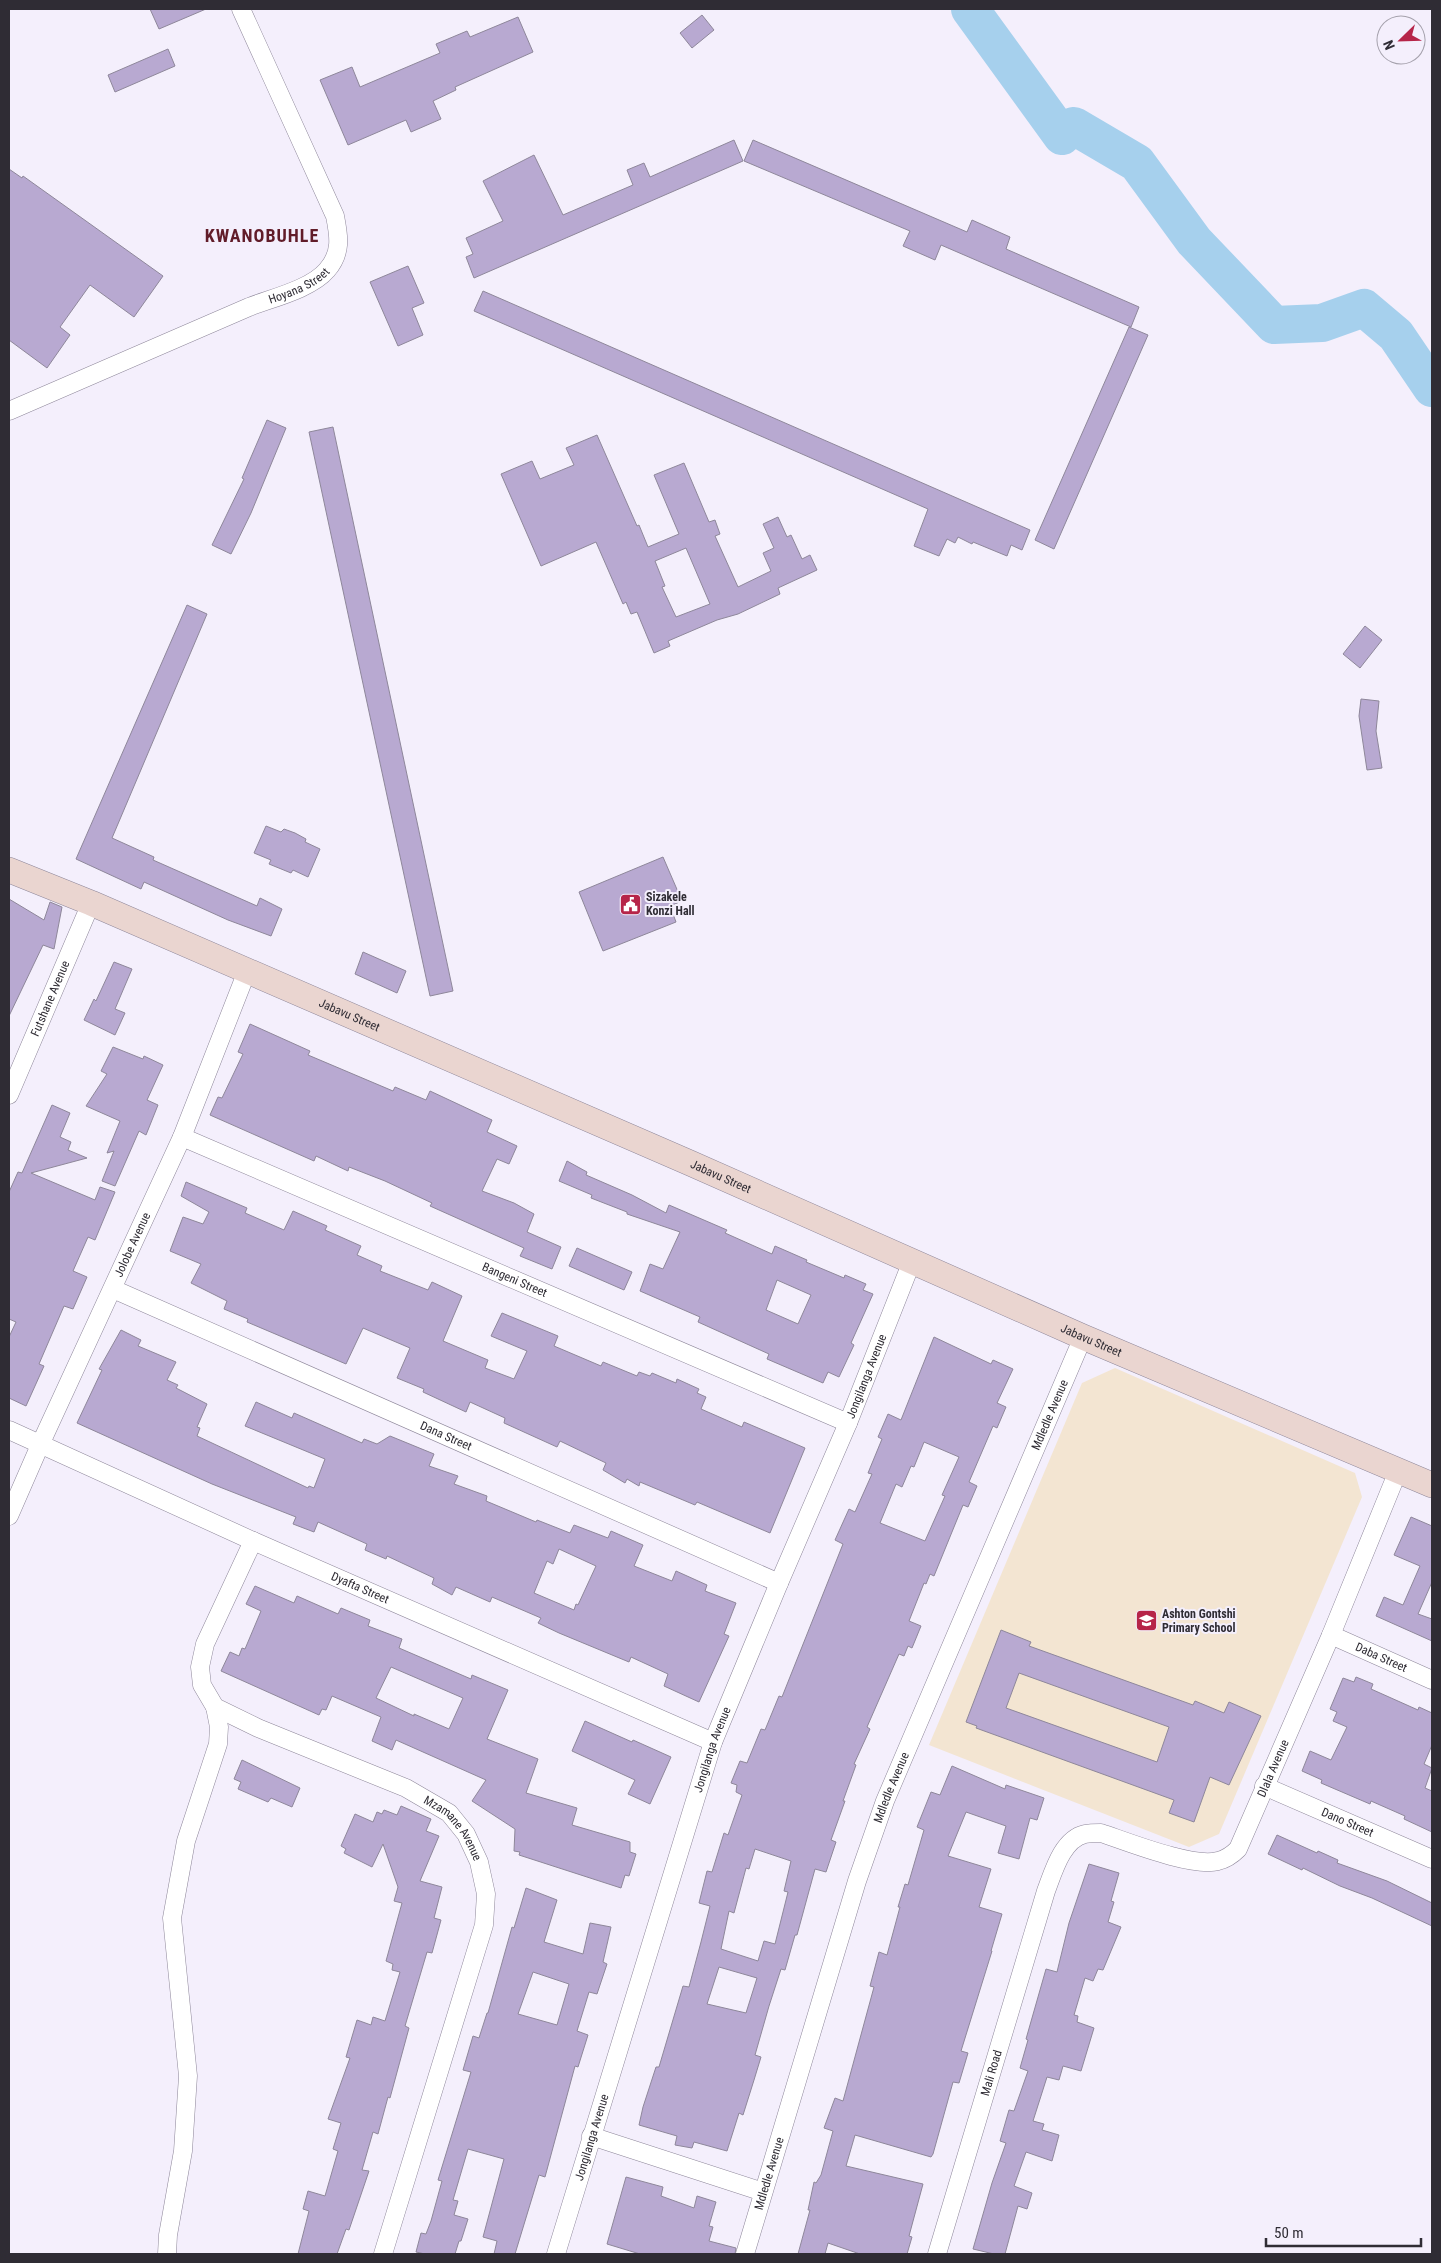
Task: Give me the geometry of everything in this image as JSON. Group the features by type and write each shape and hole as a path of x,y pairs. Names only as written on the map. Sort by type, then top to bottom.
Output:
{"street":[{"name":"Hoyana Street","path":"9,411 241,310 308,284 327,270 336,255 340,238 335,216 241,9"},
{"name":"Jabavu Street","path":"9,870 91,903 1083,1337 1432,1485"},
{"name":"Futshane Avenue","path":"9,1095 91,903"},
{"name":"Jolobe Avenue","path":"9,1516 182,1137 247,972"},
{"name":"Bangeni Street","path":"182,1137 848,1423"},
{"name":"Jongilanga Avenue","path":"556,2254 713,1742 848,1423 912,1261"},
{"name":"Dana Street","path":"113,1289 779,1583"},
{"name":"Mdledle Avenue","path":"745,2254 857,1881 885,1801 1083,1337"},
{"name":"Dyafta Street","path":"9,1430 253,1541 713,1742"},
{"name":"Dlala Avenue","path":"1046,1891 1059,1860 1068,1845 1085,1834 1101,1833 1197,1863 1217,1862 1229,1857 1238,1849 1331,1636 1398,1471"},
{"path":"166,2254 183,2151 188,2076 172,1918 186,1841 218,1744 219,1727 215,1707 202,1685 200,1667 205,1644 253,1541"},
{"name":"Daba Street","path":"1331,1636 1432,1680"},
{"name":"Mzamane Avenue","path":"215,1707 258,1728 406,1788 449,1813 466,1834 479,1862 486,1894 484,1925 383,2254"},
{"name":"Dano Street","path":"1264,1786 1432,1859"},
{"name":"Mali Road","path":"937,2254 1046,1891"},
{"path":"591,2136 763,2192"}],"shaded area":[{"name":"Ashton Gontshi Primary School","path":"1115,1368 1355,1473 1362,1497 1219,1834 1189,1847 929,1745 1082,1383"}],"building":[{"path":"150,9 206,9 159,29"},
{"path":"702,15 714,30 692,48 680,33"},
{"path":"518,17 533,52 455,87 456,90 433,101 441,119 411,132 406,120 348,145 320,80 352,67 360,87 440,53 436,44 467,31 470,37"},
{"path":"168,49 175,66 115,92 108,75"},
{"path":"734,140 743,161 474,278 466,257 473,254 466,238 503,221 483,181 534,155 563,215 633,185 627,170 644,163 650,177"},
{"path":"753,140 967,232 972,220 1010,237 1006,249 1139,307 1131,327 941,245 935,260 903,246 910,231 744,161"},
{"path":"9,169 22,178 23,176 163,276 134,317 90,285 60,327 70,335 47,368 9,340"},
{"path":"408,266 424,303 412,308 423,335 398,346 370,282"},
{"path":"483,291 1030,530 1022,550 1011,545 1007,556 958,537 955,543 947,539 939,556 914,546 928,509 474,311"},
{"path":"1129,327 1148,335 1054,549 1035,540"},
{"path":"267,420 286,428 251,513 231,554 212,545 244,479 242,478"},
{"path":"333,427 453,991 430,996 309,432"},
{"path":"597,435 648,547 679,534 654,475 684,463 709,522 715,520 720,534 715,536 738,587 771,571 763,553 774,548 763,524 778,517 787,537 791,535 802,559 810,555 817,570 778,588 780,594 738,614 717,620 668,641 670,646 654,653 637,612 631,614 626,602 623,604 596,542 541,566 501,474 532,461 540,479 574,465 566,448","holes":["686,548 710,604 676,617 662,587 665,586 655,561"]},
{"path":"187,605 207,614 112,838 154,857 153,860 257,906 260,898 282,909 271,936 228,920 144,882 141,889 76,859"},
{"path":"1365,626 1382,640 1360,668 1343,654"},
{"path":"1361,699 1379,701 1376,731 1382,768 1367,770 1359,716"},
{"path":"266,826 281,832 284,829 295,833 306,839 305,842 320,849 308,877 293,870 291,873 269,864 271,860 254,853"},
{"name":"Sizakele Konzi Hall","path":"663,857 682,901 670,906 676,922 603,951 579,892"},
{"path":"9,899 44,920 50,902 62,907 54,949 43,945 9,1016"},
{"path":"363,952 406,971 397,993 355,974"},
{"path":"114,962 132,969 115,1009 125,1013 115,1035 84,1020 94,999 96,1001"},
{"path":"250,1024 310,1051 308,1055 393,1091 395,1087 426,1100 430,1091 492,1120 487,1132 517,1146 509,1164 497,1159 482,1191 514,1203 534,1214 527,1232 561,1247 552,1269 520,1256 524,1248 430,1206 432,1203 385,1181 349,1167 348,1171 316,1156 314,1161 210,1115 218,1097 222,1098 243,1054 238,1052"},
{"path":"113,1047 143,1059 144,1056 163,1065 147,1100 158,1105 146,1135 139,1131 115,1186 102,1181 114,1151 107,1153 120,1121 86,1106 107,1074 101,1071"},
{"path":"52,1105 70,1113 60,1137 71,1142 68,1150 87,1158 31,1173 95,1200 100,1187 115,1192 95,1240 88,1237 73,1271 87,1277 73,1309 64,1306 39,1364 44,1366 26,1406 9,1398 9,1337 16,1322 9,1319 9,1192 18,1172 22,1173"},
{"path":"567,1161 587,1172 586,1175 632,1195 666,1213 669,1205 727,1230 725,1233 772,1254 775,1246 844,1278 845,1275 866,1284 863,1290 873,1294 851,1343 854,1345 839,1377 828,1372 823,1383 767,1359 769,1354 698,1322 700,1317 640,1291 650,1264 663,1269 680,1232 627,1214 627,1212 591,1198 592,1195 559,1181","holes":["777,1280 811,1295 798,1324 766,1310"]},
{"path":"186,1182 247,1208 245,1213 284,1230 293,1211 327,1226 325,1230 361,1246 357,1255 382,1266 380,1271 428,1290 432,1282 462,1296 443,1341 488,1360 485,1368 514,1379 527,1351 491,1336 502,1313 558,1336 554,1346 601,1366 603,1362 637,1376 639,1372 650,1376 652,1373 676,1383 677,1379 699,1389 697,1393 706,1397 701,1409 742,1427 744,1422 805,1448 770,1533 697,1502 695,1505 640,1482 639,1486 627,1479 625,1483 603,1470 606,1463 560,1441 557,1447 504,1423 505,1418 470,1402 466,1412 423,1392 424,1389 397,1378 410,1348 363,1328 346,1364 247,1322 248,1319 224,1309 227,1301 191,1283 201,1264 170,1251 183,1217 203,1224 209,1212 181,1196"},
{"path":"577,1248 632,1272 624,1290 569,1266"},
{"path":"121,1330 141,1340 138,1346 176,1362 167,1380 178,1385 176,1388 207,1404 197,1427 200,1428 197,1436 308,1488 309,1486 314,1488 325,1459 245,1426 256,1402 292,1418 294,1413 362,1443 364,1439 377,1444 390,1436 434,1454 429,1466 458,1476 454,1484 487,1496 486,1501 536,1522 537,1520 570,1533 574,1525 608,1538 611,1531 643,1545 634,1566 672,1581 676,1571 707,1585 705,1591 736,1603 724,1634 729,1636 699,1702 664,1686 668,1674 631,1657 629,1662 559,1633 538,1623 541,1618 492,1597 490,1602 456,1587 452,1595 432,1584 434,1578 387,1556 386,1559 365,1550 367,1544 318,1522 314,1532 293,1524 296,1517 212,1484 77,1423 102,1370 99,1369","holes":["559,1549 596,1566 574,1610 534,1593 547,1561 553,1564"]},
{"path":"934,1337 991,1364 993,1360 1013,1369 997,1403 1006,1407 997,1428 993,1426 969,1482 977,1486 968,1507 963,1505 934,1576 930,1574 926,1584 924,1583 909,1621 921,1626 912,1648 908,1646 904,1656 899,1654 867,1727 870,1729 854,1764 856,1765 831,1840 836,1842 826,1872 815,1869 797,1935 795,1935 785,1970 781,1969 769,2006 755,2055 761,2057 743,2115 739,2113 727,2151 694,2142 692,2148 675,2145 677,2136 639,2125 643,2107 656,2067 659,2067 683,1986 689,1987 710,1906 699,1903 707,1871 712,1872 724,1833 728,1835 742,1795 736,1792 737,1785 731,1783 740,1761 747,1763 761,1729 765,1730 779,1696 782,1697 843,1544 835,1540 849,1509 855,1512 872,1474 868,1473 882,1439 878,1437 888,1414 901,1420","holes":["924,1442 959,1457 942,1495 945,1496 925,1541 880,1523 896,1484 902,1487 911,1466 914,1467","755,1849 791,1861 784,1891 788,1892 775,1944 764,1941 758,1961 721,1949 729,1911 734,1913 746,1868 749,1869","719,1967 757,1978 746,2013 707,2004"]},
{"path":"1411,1517 1432,1526 1432,1582 1418,1614 1432,1619 1432,1641 1376,1616 1384,1597 1403,1605 1420,1566 1394,1555"},
{"path":"255,1586 294,1603 297,1596 338,1614 341,1608 370,1620 368,1626 402,1639 399,1648 471,1679 472,1675 508,1690 487,1739 538,1759 526,1793 577,1808 572,1825 630,1842 630,1852 636,1854 629,1876 625,1875 621,1888 519,1855 520,1852 514,1851 515,1829 472,1801 486,1780 396,1740 392,1750 372,1741 381,1717 332,1696 326,1710 322,1709 319,1715 221,1671 230,1652 239,1656 242,1648 245,1649 261,1611 246,1604","holes":["391,1667 463,1698 449,1729 414,1714 414,1716 376,1698"]},
{"path":"1001,1630 1031,1642 1029,1646 1193,1705 1195,1701 1224,1713 1229,1702 1261,1716 1229,1785 1210,1777 1194,1822 1169,1813 1174,1800 976,1728 977,1726 966,1722","holes":["1019,1673 1169,1727 1157,1762 1006,1708"]},
{"path":"1356,1677 1373,1684 1371,1689 1418,1710 1419,1707 1432,1713 1432,1745 1424,1764 1432,1768 1425,1788 1432,1791 1432,1832 1404,1819 1405,1816 1371,1801 1370,1804 1321,1783 1322,1780 1302,1771 1310,1751 1331,1760 1347,1727 1333,1721 1337,1712 1330,1709 1343,1678 1354,1682"},
{"path":"585,1721 671,1757 650,1804 628,1794 635,1780 572,1751"},
{"path":"242,1760 300,1788 292,1807 271,1798 268,1802 238,1789 241,1782 234,1779"},
{"path":"952,1766 1005,1789 1006,1785 1044,1798 1037,1820 1030,1818 1019,1859 998,1853 1006,1826 966,1812 948,1856 991,1869 979,1907 1002,1914 961,2051 968,2053 959,2083 953,2082 933,2154 931,2157 855,2135 846,2166 923,2184 909,2236 912,2237 907,2254 860,2254 828,2243 825,2254 798,2254 810,2210 808,2210 814,2182 816,2183 821,2175 833,2131 824,2128 835,2098 843,2101 874,1987 870,1986 879,1952 887,1955 900,1907 898,1907 905,1884 908,1885 924,1830 917,1827 931,1792 940,1795"},
{"path":"401,1806 431,1819 426,1831 439,1836 420,1881 442,1887 434,1918 441,1920 432,1953 427,1952 405,2026 409,2028 390,2098 388,2097 378,2134 373,2132 362,2170 369,2171 349,2230 346,2229 337,2254 298,2254 309,2211 303,2209 308,2191 325,2196 338,2151 333,2149 341,2123 328,2119 350,2058 346,2057 357,2020 371,2025 373,2017 385,2021 400,1972 392,1970 393,1964 386,1961 402,1903 394,1901 398,1887 383,1844 372,1867 344,1853 346,1849 341,1846 355,1814 373,1822 377,1812 382,1814 384,1810 397,1815"},
{"path":"1277,1835 1338,1860 1337,1863 1387,1881 1432,1903 1432,1926 1372,1898 1268,1854"},
{"path":"1089,1864 1119,1873 1111,1901 1114,1902 1108,1922 1121,1927 1103,1970 1098,1969 1093,1981 1085,1978 1074,2015 1078,2016 1077,2022 1094,2028 1081,2071 1063,2066 1059,2080 1047,2077 1033,2121 1044,2124 1042,2130 1059,2135 1052,2161 1026,2152 1014,2186 1032,2193 1027,2209 1018,2206 1005,2254 994,2254 973,2249 1006,2143 1000,2141 1009,2110 1014,2111 1028,2071 1020,2068 1028,2040 1026,2039 1046,1969 1057,1972 1069,1923"},
{"path":"526,1888 557,1900 544,1942 583,1954 590,1923 611,1927 603,1962 607,1964 597,1994 589,1992 577,2031 588,2035 578,2067 575,2066 545,2177 539,2175 515,2254 494,2254 497,2241 483,2237 504,2159 468,2149 453,2200 458,2201 454,2215 468,2219 455,2254 425,2254 416,2252 421,2233 426,2234 431,2221 442,2181 438,2180 471,2072 463,2070 473,2036 479,2038 488,2013 512,1927 514,1928","holes":["533,1972 569,1984 557,2025 518,2014"]},
{"path":"626,2177 663,2187 661,2196 694,2208 697,2196 716,2202 709,2226 713,2227 709,2241 736,2248 735,2254 640,2254 607,2244"}],"waterway":[{"path":"970,9 1062,136 1074,126 1137,163 1194,241 1274,325 1322,323 1364,308 1396,335 1432,388"}],"place":[{"name":"Sizakele Konzi Hall","path":"630,904"},
{"name":"Ashton Gontshi Primary School","path":"1146,1621"}],"district":[{"name":"KWANOBUHLE","path":"262,235"}]}
